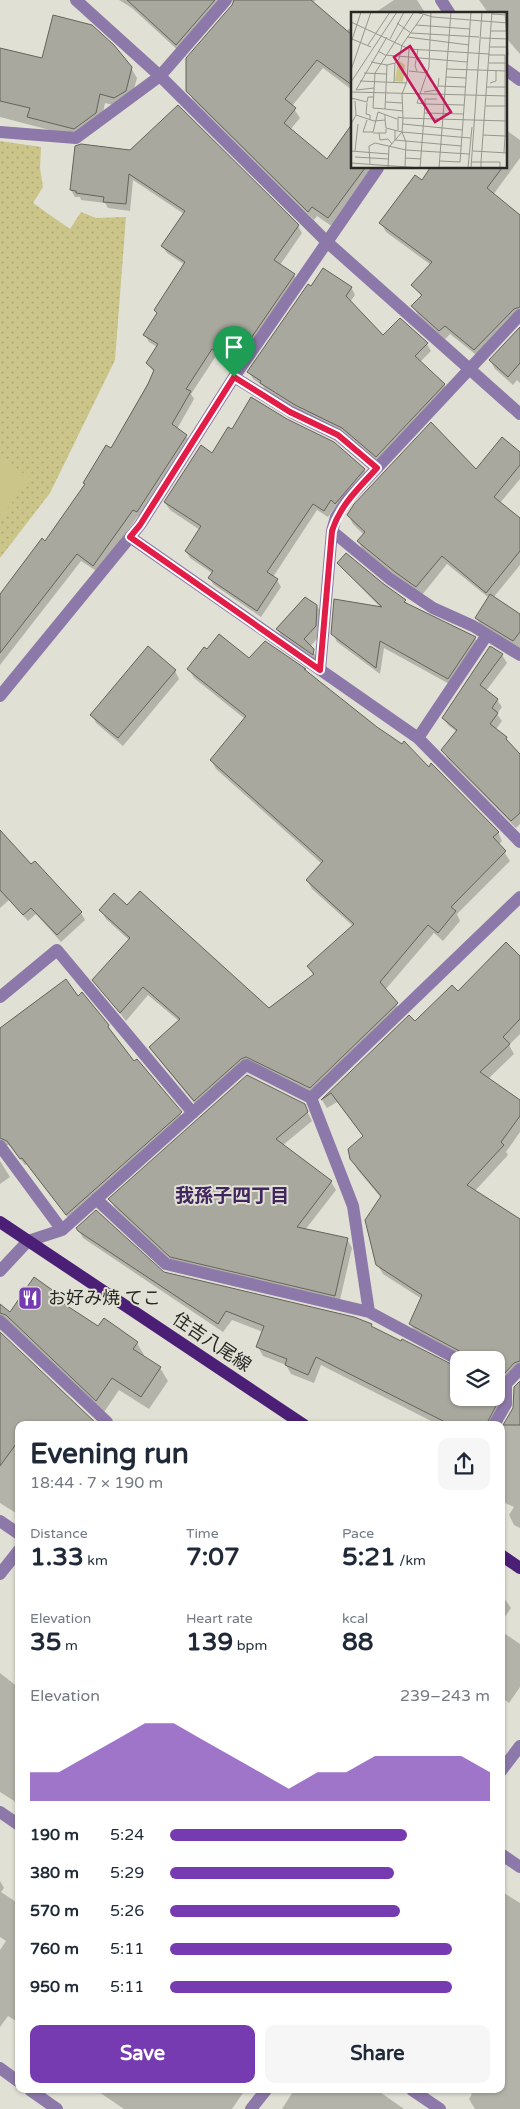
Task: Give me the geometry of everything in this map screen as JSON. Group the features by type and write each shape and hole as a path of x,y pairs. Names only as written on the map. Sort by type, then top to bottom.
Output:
{"main road":[{"name":"住吉八尾線","path":"0,1222 298,1421"},
{"path":"505,1559 520,1568"}],"street":[{"path":"76,0 160,76 327,242 520,414"},
{"path":"0,132 76,138 160,76 226,0"},
{"path":"441,0 449,12"},
{"path":"508,71 520,80"},
{"path":"0,696 140,525 234,377 377,169"},
{"path":"320,670 332,531 336,517 348,499 520,315"},
{"path":"234,377 290,412 338,435 377,468"},
{"path":"332,531 390,579 433,608 473,626 520,655"},
{"path":"130,537 418,738 520,842"},
{"path":"418,738 488,635"},
{"path":"311,1098 520,897"},
{"path":"0,997 57,950 193,1113"},
{"path":"0,1271 28,1241 62,1230 246,1065 311,1098 353,1206 369,1312"},
{"path":"0,1146 62,1230"},
{"path":"96,1199 166,1264 369,1312 450,1355"},
{"path":"0,1321 104,1421"},
{"path":"505,1379 520,1369"},
{"path":"496,1421 505,1406"},
{"path":"0,1521 15,1531"},
{"path":"0,1574 15,1555"},
{"path":"505,1766 520,1746"},
{"path":"0,1812 15,1822"},
{"path":"505,1857 520,1867"},
{"path":"0,2068 15,2079"},
{"path":"34,2093 57,2109"},
{"path":"251,2109 264,2093"},
{"path":"416,2093 440,2109"}],"shaded area":[{"path":"0,141 41,147 40,168 43,187 33,203 70,229 81,212 96,218 126,217 115,360 50,493 0,558"},
{"path":"0,458 30,478 0,519"}],"building":[{"path":"127,0 215,0 176,45"},
{"path":"234,0 311,0 351,34 351,84 317,60 285,99 296,108 284,123 327,159 351,125 351,169 364,169 328,218 312,207 308,212 186,91 186,58 232,5"},
{"path":"53,15 92,25 114,45 132,67 126,91 114,98 100,94 96,113 74,129 27,117 30,108 0,101 0,48 42,58"},
{"path":"178,105 299,225 274,260 295,274 234,363 212,349 186,389 191,391 172,424 187,435 137,512 133,510 93,566 77,554 0,653 0,594 42,538 45,541 85,484 83,483 106,445 111,448 148,384 154,370 146,363 158,344 143,335 157,313 154,310 185,262 161,246 185,211 129,174 126,204 103,202 104,197 76,193 76,191 70,190 75,146 81,144 130,150"},
{"path":"429,169 501,169 487,188 520,215 520,307 514,309 474,350 445,326 439,331 411,306 422,295 411,285 432,262 379,223 415,175 422,180"},
{"path":"323,268 352,287 346,296 383,335 400,318 428,343 415,356 445,384 376,457 342,428 295,405 260,383 261,381 247,372 308,284 311,286"},
{"path":"520,327 520,363 508,377 489,360"},
{"path":"251,397 287,419 334,442 365,469 335,504 331,500 324,511 313,504 267,572 278,579 257,611 208,578 213,571 185,551 201,526 164,502 201,445 212,453 228,427 232,429"},
{"path":"431,422 476,469 502,437 520,452 520,465 494,497 520,518 520,551 486,593 442,556 416,587 357,541 365,532 347,515 354,504"},
{"path":"346,553 406,600 404,602 476,637 448,679 380,641 376,668 331,634 334,599 382,607 337,563"},
{"path":"490,594 520,614 520,632 513,641 475,618"},
{"path":"305,597 317,605 316,626 304,639 314,649 313,655 276,629"},
{"path":"219,634 249,658 265,641 306,669 304,669 377,727 402,744 404,741 429,767 431,763 499,832 493,837 506,851 451,907 456,911 438,933 428,925 380,982 398,1003 310,1088 246,1057 241,1059 194,1101 149,1047 180,1019 143,987 120,1013 92,980 130,938 99,910 114,893 127,905 140,891 269,1008 314,974 307,966 354,924 306,880 323,861 210,760 246,716 187,669 204,647 207,649"},
{"path":"148,646 176,670 118,738 90,715"},
{"path":"490,646 503,654 480,685 498,699 492,708 498,713 490,724 507,737 506,739 520,754 520,813 511,821 441,750 457,730 442,718"},
{"path":"0,830 31,864 35,861 82,912 57,935 31,908 23,915 0,890"},
{"path":"506,942 520,956 520,1019 503,1037 510,1044 480,1072 520,1100 520,1116 501,1142 504,1145 467,1185 520,1219 520,1361 514,1363 505,1373 505,1351 459,1351 409,1324 422,1295 376,1265 365,1220 381,1196 350,1159 348,1149 363,1136 331,1093 321,1100 409,1015 415,1021 452,985 458,991"},
{"path":"66,979 78,996 82,992 109,1025 108,1027 134,1061 137,1059 182,1112 66,1215 22,1158 20,1159 7,1141 0,1138 0,1028"},
{"path":"247,1075 305,1104 308,1112 276,1139 332,1181 297,1227 348,1238 335,1296 170,1257 108,1199"},
{"path":"96,1210 164,1272 354,1317 372,1324 371,1326 401,1341 402,1339 450,1363 450,1406 496,1406 488,1421 443,1421 316,1357 308,1375 285,1365 287,1359 256,1347 264,1326 226,1311 218,1324 76,1228"},
{"path":"34,1277 58,1294 55,1298 98,1326 104,1318 138,1342 133,1349 161,1367 141,1397 112,1378 96,1401 6,1315 0,1313 0,1304 10,1312"},
{"path":"0,1332 94,1421 15,1421 15,1445 0,1466"},
{"path":"520,1381 520,1425 505,1425 513,1408 514,1387"}],"place":[{"name":"お好み焼 てこ","path":"30,1298"}],"district":[{"name":"我孫子四丁目","path":"232,1196"}],"route":[{"path":"234,377 290,412 338,435 377,468 348,499 336,517 332,531 320,670 130,537 140,525 234,377"}]}
